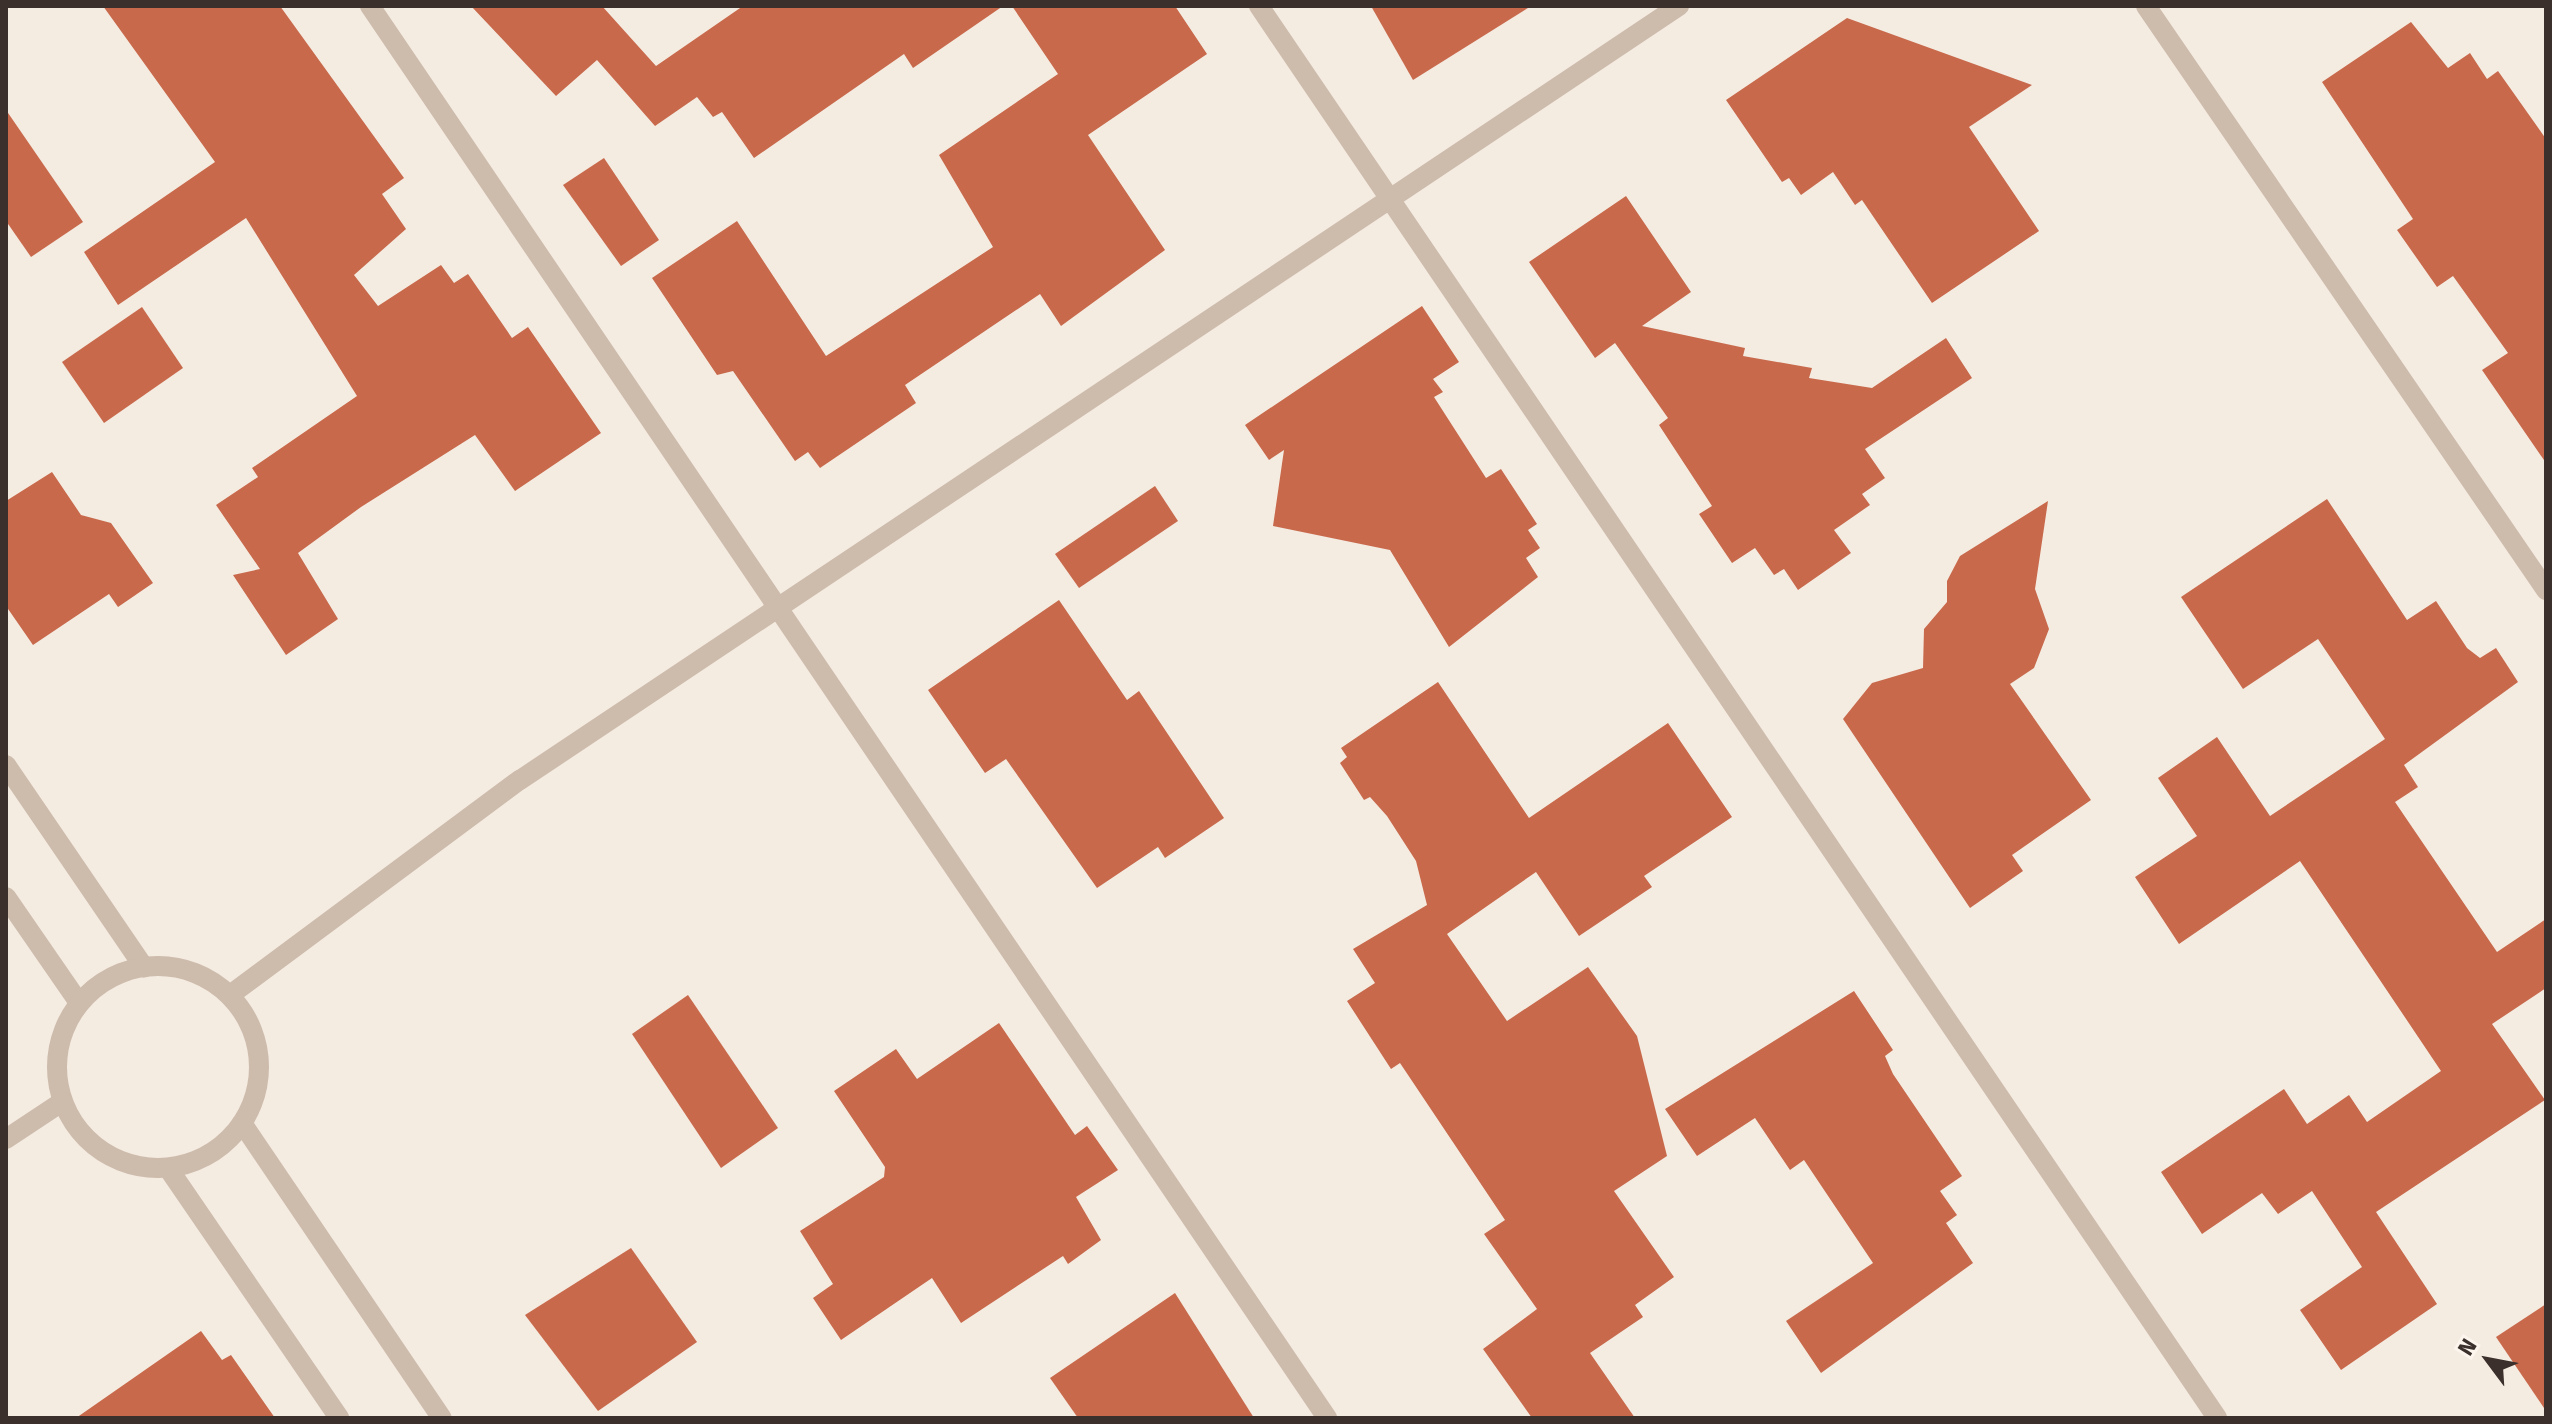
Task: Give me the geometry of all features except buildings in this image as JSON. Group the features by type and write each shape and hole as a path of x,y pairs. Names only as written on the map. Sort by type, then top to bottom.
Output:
{"street":[{"path":"370,6 1327,1418"},
{"path":"1259,6 2217,1418"},
{"path":"230,995 520,780 1390,203 1679,6"},
{"path":"2146,6 2546,590"},
{"path":"6,765 144,967"},
{"path":"6,897 79,1003"},
{"path":"144,967 190,970 230,995 252,1028 260,1067 242,1123 210,1154 168,1168 124,1163 86,1140 62,1102 58,1051 79,1003 108,979 144,967"},
{"path":"6,1139 62,1102"},
{"path":"242,1123 442,1418"},
{"path":"168,1168 339,1418"}]}
